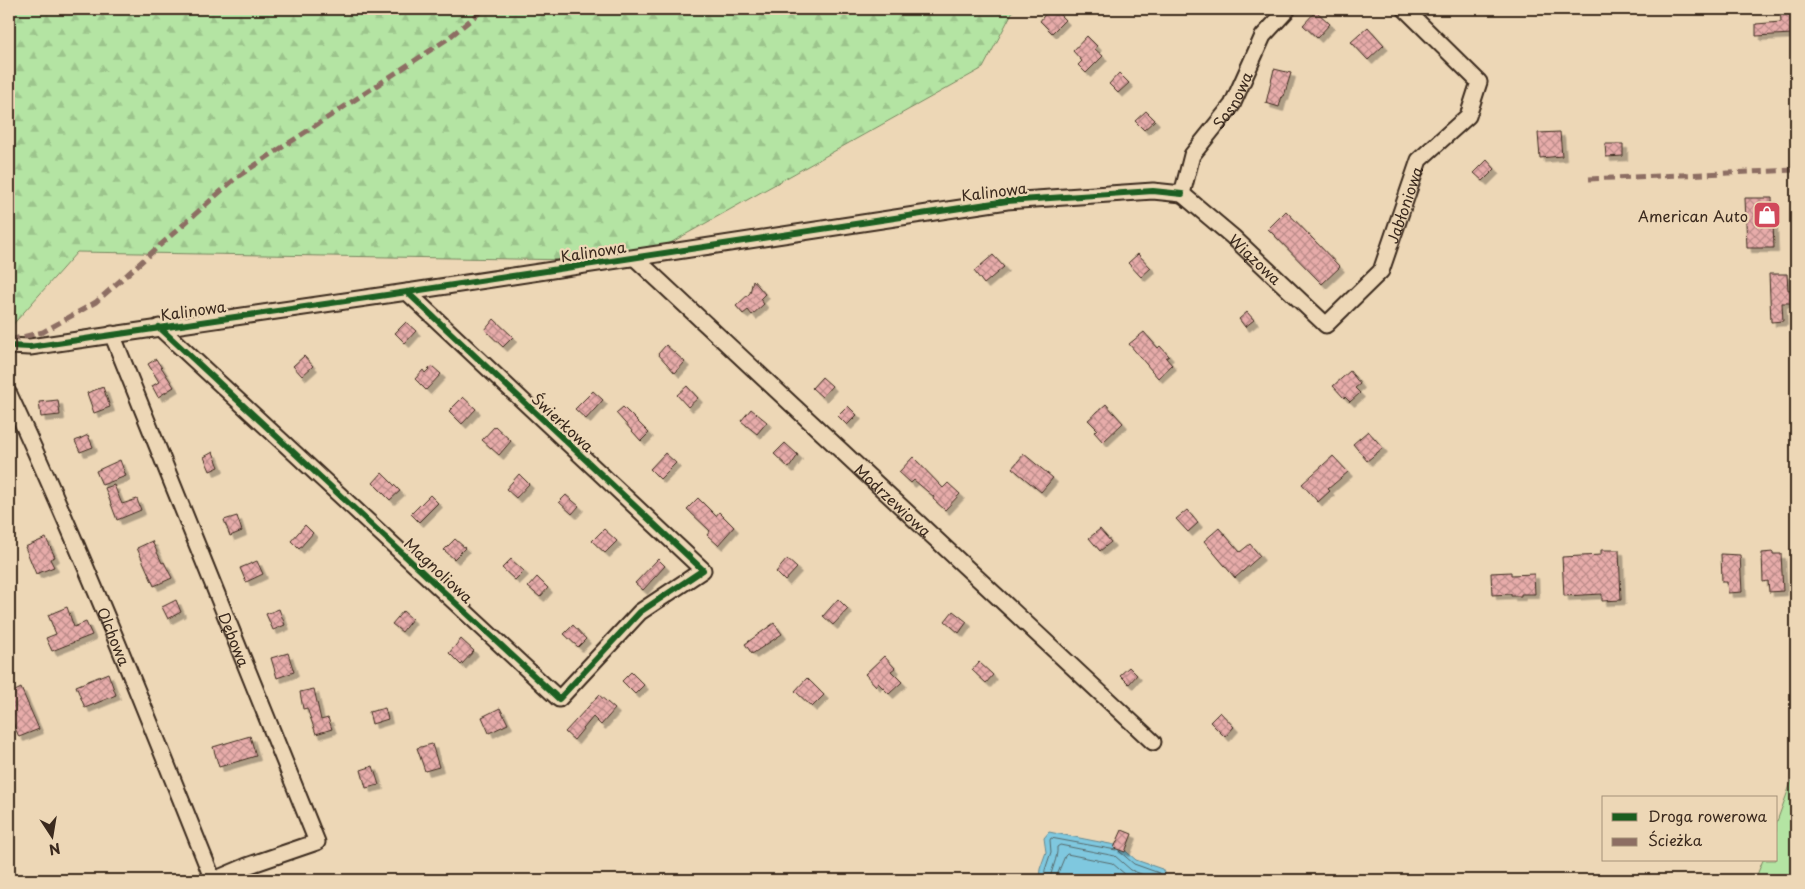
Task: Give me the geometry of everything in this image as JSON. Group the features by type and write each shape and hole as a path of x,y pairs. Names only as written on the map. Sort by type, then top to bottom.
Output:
{"street":[{"name":"Sosnowa","path":"1182,194 1192,154 1232,105 1263,36 1288,9"},
{"name":"Jabłoniowa","path":"1326,325 1381,271 1419,160 1468,116 1479,82 1405,9"},
{"name":"Kalinowa","path":"9,346 30,346 406,292 1007,201 1153,191 1182,194"},
{"name":"Wiązowa","path":"1182,194 1233,237 1326,325"},
{"name":"Modrzewiowa","path":"635,258 1153,742"},
{"name":"Świerkowa","path":"406,292 703,570"},
{"name":"Magnoliowa","path":"159,327 559,699 640,612 703,570"},
{"name":"Dębowa","path":"112,334 317,842 213,880"},
{"name":"Olchowa","path":"10,403 79,553 213,880"}],"green space":[{"path":"9,9 1014,9 983,68 638,261 77,252 9,329"},
{"path":"1796,769 1796,880 1755,880 1762,862 1778,862 1778,818"}],"water":[{"path":"1049,832 1120,846 1136,860 1162,869 1168,880 1039,880 1040,869 1046,852 1044,838"}],"building":[{"path":"1049,9 1054,9 1065,20 1052,33 1040,21"},
{"path":"1780,9 1791,9 1792,34 1756,36 1756,24 1781,22"},
{"path":"1316,11 1330,24 1317,38 1303,25"},
{"path":"1368,27 1384,45 1368,60 1351,42"},
{"path":"1087,36 1097,46 1095,49 1103,56 1086,73 1078,65 1082,61 1073,51"},
{"path":"1274,69 1291,73 1279,107 1266,103"},
{"path":"1119,73 1129,83 1118,93 1109,84"},
{"path":"1146,111 1155,120 1144,130 1135,121"},
{"path":"1560,132 1562,156 1540,158 1538,133"},
{"path":"1605,144 1623,144 1623,156 1606,157"},
{"path":"1487,160 1495,169 1483,181 1474,173"},
{"path":"1745,198 1772,198 1774,248 1747,248"},
{"path":"1286,211 1340,267 1322,284 1268,229"},
{"path":"1138,254 1151,268 1141,277 1128,263"},
{"path":"993,255 1004,267 984,284 974,271"},
{"path":"1769,274 1787,274 1788,290 1796,289 1796,303 1782,303 1783,321 1771,322"},
{"path":"753,280 765,294 760,299 764,304 752,315 748,310 743,314 736,306 750,293"},
{"path":"1247,312 1254,320 1245,327 1239,319"},
{"path":"494,319 513,337 503,347 485,330"},
{"path":"406,322 416,331 405,343 395,333"},
{"path":"1144,332 1158,348 1160,346 1169,356 1166,358 1172,365 1158,378 1129,344"},
{"path":"666,345 685,362 675,373 658,354"},
{"path":"304,356 313,366 302,376 293,366"},
{"path":"156,359 174,387 158,397 152,386 159,382 148,364"},
{"path":"432,366 441,374 426,390 415,379 423,370 425,373"},
{"path":"1350,371 1360,384 1355,388 1360,393 1350,402 1333,386"},
{"path":"822,377 832,386 822,397 812,388"},
{"path":"687,386 698,398 688,407 677,395"},
{"path":"103,387 110,407 94,413 87,393"},
{"path":"593,391 603,400 586,419 575,409"},
{"path":"463,397 476,409 462,424 449,411"},
{"path":"58,400 60,415 41,417 39,402"},
{"path":"1106,404 1123,423 1103,442 1094,432 1097,429 1088,420"},
{"path":"848,406 857,415 847,425 838,416"},
{"path":"623,407 649,433 641,441 616,413"},
{"path":"751,409 767,422 757,434 741,421"},
{"path":"495,426 511,441 499,455 482,440"},
{"path":"1368,431 1383,448 1367,461 1353,444"},
{"path":"88,435 93,447 80,452 75,441"},
{"path":"785,443 798,455 789,468 774,454"},
{"path":"213,452 219,467 210,471 204,457"},
{"path":"665,453 676,463 660,479 650,469"},
{"path":"1024,454 1053,478 1041,492 1012,468"},
{"path":"1333,456 1348,472 1328,489 1330,491 1318,502 1302,484"},
{"path":"913,457 943,488 948,483 960,494 945,510 933,499 934,497 914,480 911,483 899,472"},
{"path":"120,460 126,476 102,485 96,471"},
{"path":"382,473 400,491 390,500 373,483"},
{"path":"519,474 529,484 516,498 506,489"},
{"path":"114,485 122,504 137,499 141,510 117,520 105,488"},
{"path":"430,495 438,503 419,522 411,514"},
{"path":"566,495 579,506 572,514 559,502"},
{"path":"698,498 716,516 719,512 734,527 718,545 707,535 710,531 687,509"},
{"path":"1187,510 1198,523 1188,532 1176,519"},
{"path":"237,516 242,531 230,536 224,520"},
{"path":"305,525 313,533 299,549 291,541"},
{"path":"1219,528 1240,552 1250,544 1260,556 1235,578 1204,541"},
{"path":"604,529 617,541 605,553 592,541"},
{"path":"1100,529 1111,542 1100,551 1089,538"},
{"path":"46,538 55,557 50,559 54,567 36,574 25,547"},
{"path":"455,539 465,548 454,559 444,550"},
{"path":"152,541 162,563 164,562 172,578 154,586 137,548"},
{"path":"1601,550 1619,550 1621,600 1602,601 1602,594 1564,596 1562,557 1601,555"},
{"path":"1773,552 1773,554 1781,554 1783,591 1769,592 1768,581 1763,582 1762,553"},
{"path":"1721,554 1740,555 1742,592 1728,593 1727,582 1722,582"},
{"path":"511,559 524,571 515,580 502,568"},
{"path":"658,559 665,566 643,590 635,583"},
{"path":"787,559 797,568 785,581 776,572"},
{"path":"257,561 263,574 246,582 240,568"},
{"path":"1511,572 1511,575 1534,574 1535,594 1521,594 1521,596 1511,596 1511,594 1492,595 1491,573"},
{"path":"537,577 548,588 540,597 528,587"},
{"path":"838,599 848,609 833,625 823,616"},
{"path":"176,600 181,612 168,619 162,607"},
{"path":"67,607 74,627 86,622 92,635 52,651 46,638 56,634 48,615"},
{"path":"279,609 285,625 273,630 266,614"},
{"path":"403,611 412,619 402,632 392,624"},
{"path":"953,611 967,622 959,633 945,621"},
{"path":"774,623 782,634 752,654 745,644"},
{"path":"573,625 586,639 578,647 564,634"},
{"path":"461,639 474,651 461,665 449,653"},
{"path":"288,653 294,672 277,678 271,658"},
{"path":"884,656 895,668 891,671 902,682 889,694 878,683 876,686 865,674"},
{"path":"979,662 993,675 986,683 972,670"},
{"path":"1129,667 1137,675 1129,684 1120,675"},
{"path":"631,672 644,685 635,694 622,681"},
{"path":"108,673 116,695 85,708 76,686"},
{"path":"807,678 824,695 812,707 795,691"},
{"path":"21,688 39,729 19,737 9,714 9,694"},
{"path":"314,689 321,720 328,718 332,729 316,734 307,708 303,709 300,692"},
{"path":"599,695 615,709 601,725 593,717 574,740 565,732"},
{"path":"385,708 388,719 372,724 369,712"},
{"path":"500,708 508,724 489,733 482,717"},
{"path":"1220,712 1234,727 1225,737 1210,722"},
{"path":"250,736 256,756 219,767 213,747"},
{"path":"432,744 439,767 425,771 417,748"},
{"path":"373,766 379,785 366,788 361,770"},
{"path":"1122,830 1132,834 1125,852 1114,848"}],"marked path":[{"path":"9,340 43,332 96,302 237,177 446,40 484,9"},
{"path":"1589,179 1796,170"}],"cycle path":[{"path":"9,346 30,347 1007,201 1153,191 1182,194"},
{"path":"159,327 559,699 640,612 703,570 407,292"}],"place":[{"name":"American Auto","path":"1767,215"}]}
